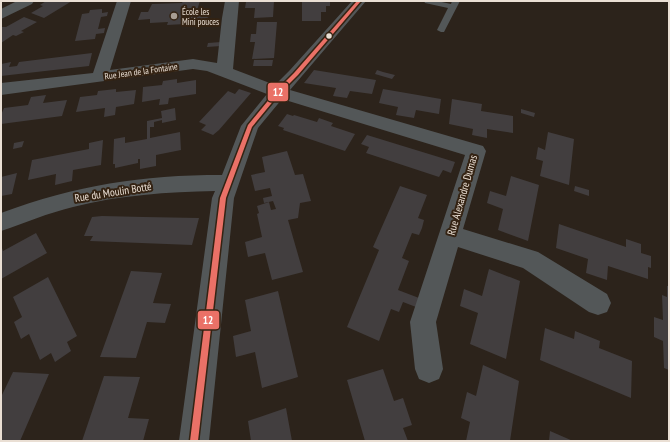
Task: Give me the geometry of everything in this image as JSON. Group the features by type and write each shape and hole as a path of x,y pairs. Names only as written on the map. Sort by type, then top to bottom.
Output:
{"street":[{"path":"1,15 27,1"},
{"path":"100,77 122,1"},
{"path":"224,71 228,53 229,13 232,1"},
{"path":"194,441 223,203 250,126 278,92 296,74 359,1"},
{"name":"Rue Jean de la Fontaine","path":"1,89 193,64 210,66 278,92"},
{"name":"Rue Alexandre Dumas","path":"278,92 476,151 424,322 429,369"},
{"name":"Rue du Moulin Botté","path":"1,222 56,202 97,193 156,185 229,183"},
{"path":"451,235 530,260 598,303"}],"lane":[{"path":"428,1 454,4 441,30"}],"building":[{"path":"46,1 72,1 44,18 31,13 43,6 40,5"},
{"name":"École les Mini pouces","path":"183,1 200,1 197,10 210,10 207,20 186,21 185,24 167,25 168,22 150,23 150,19 138,20 141,12 148,12 152,4 182,3"},
{"path":"274,1 273,17 254,18 255,8 245,8 246,2"},
{"path":"302,1 330,1 330,6 326,6 326,12 321,12 321,21 302,21"},
{"path":"102,9 102,13 108,12 107,16 101,17 98,29 105,28 104,33 96,34 95,39 75,41 82,14 89,13 90,10"},
{"path":"24,17 37,22 21,31 24,32 16,36 13,35 1,43 1,27 6,27"},
{"path":"257,22 277,22 274,58 252,59 255,42 250,42 251,34 256,34"},
{"path":"221,42 221,46 207,47 208,43"},
{"path":"92,53 89,66 1,76 1,64 11,62 9,67 17,66 19,62"},
{"path":"254,60 273,60 272,66 253,66"},
{"path":"314,70 376,80 372,94 350,91 347,98 333,96 336,88 304,83"},
{"path":"377,70 395,75 392,79 375,74"},
{"path":"177,79 177,83 196,80 196,94 169,98 168,104 159,105 160,99 142,102 143,87 162,85 163,81"},
{"path":"116,89 116,92 136,90 134,104 116,107 115,115 104,117 105,108 76,112 80,97 97,95 98,91"},
{"path":"239,89 251,93 219,130 213,135 201,130 206,125 199,122 228,91 235,94"},
{"path":"383,89 441,99 439,114 416,110 414,118 396,115 398,107 379,103"},
{"path":"46,95 43,103 67,100 62,116 1,124 1,115 4,108 28,105 31,97"},
{"path":"452,99 482,104 481,111 513,116 513,133 487,129 487,138 472,135 473,129 449,124"},
{"path":"175,108 176,120 162,123 162,120 154,122 154,127 150,127 150,138 180,132 181,150 156,155 156,166 140,169 140,159 138,159 138,163 115,168 115,164 113,164 114,139 125,137 125,143 147,139 147,121 162,118 161,111"},
{"path":"521,109 535,113 534,117 521,113"},
{"path":"287,114 317,122 319,118 333,123 331,126 355,134 345,151 283,130 284,128 278,126"},
{"path":"548,132 574,139 569,185 540,176 543,161 536,159 538,147 545,150"},
{"path":"367,135 455,162 451,173 443,170 439,177 366,153 369,147 361,144"},
{"path":"103,140 101,165 73,170 72,181 55,185 56,174 28,180 32,160 89,149 89,143"},
{"path":"24,141 22,147 13,149 14,143"},
{"path":"287,151 295,175 303,174 311,201 300,203 298,218 288,220 303,272 272,280 265,253 248,257 245,242 262,237 257,214 259,213 257,206 269,202 271,210 276,209 273,201 264,203 263,198 272,196 270,188 255,191 251,175 265,172 262,157"},
{"path":"17,173 12,194 1,196 1,177"},
{"path":"511,176 539,185 528,241 498,230 503,209 487,203 490,191 506,196"},
{"path":"400,186 427,195 418,218 424,220 422,228 419,235 412,233 402,258 409,261 398,290 419,298 416,307 403,302 399,312 391,309 379,341 347,327 379,250 373,247"},
{"path":"575,186 589,190 589,196 574,191"},
{"path":"92,217 199,218 192,245 90,241 93,236 84,236"},
{"path":"559,224 626,247 626,239 641,244 641,253 651,256 651,268 648,267 648,279 608,266 607,280 586,273 588,259 556,248"},
{"path":"36,233 47,253 1,279 1,245 3,251"},
{"path":"489,269 520,281 506,359 470,344 478,313 460,306 464,289 482,296"},
{"path":"131,271 162,273 153,303 171,304 165,323 147,322 136,358 100,357"},
{"path":"48,277 77,336 67,342 71,351 55,362 51,353 40,360 29,334 21,339 14,322 22,317 13,297"},
{"path":"667,286 669,286 669,370 664,368 663,341 654,337 654,317 663,320 662,295 667,297"},
{"path":"278,291 298,377 262,388 255,352 236,357 233,336 251,331 245,300"},
{"path":"545,328 574,339 575,331 600,341 599,348 632,361 631,398 540,360"},
{"path":"483,365 519,381 510,441 466,441 470,422 461,418 467,392 476,396"},
{"path":"383,369 394,401 403,398 412,425 403,428 408,441 365,441 347,380"},
{"path":"13,372 49,374 20,441 1,441 1,397"},
{"path":"104,376 140,377 128,418 149,419 143,441 82,441"},
{"path":"286,408 292,441 251,441 248,421"},
{"path":"550,431 573,441 549,441"}],"transit line":[{"name":"12","path":"194,441 223,198 250,126 278,92 296,74 359,1"}],"place":[{"name":"École les Mini pouces","path":"174,16"}]}
